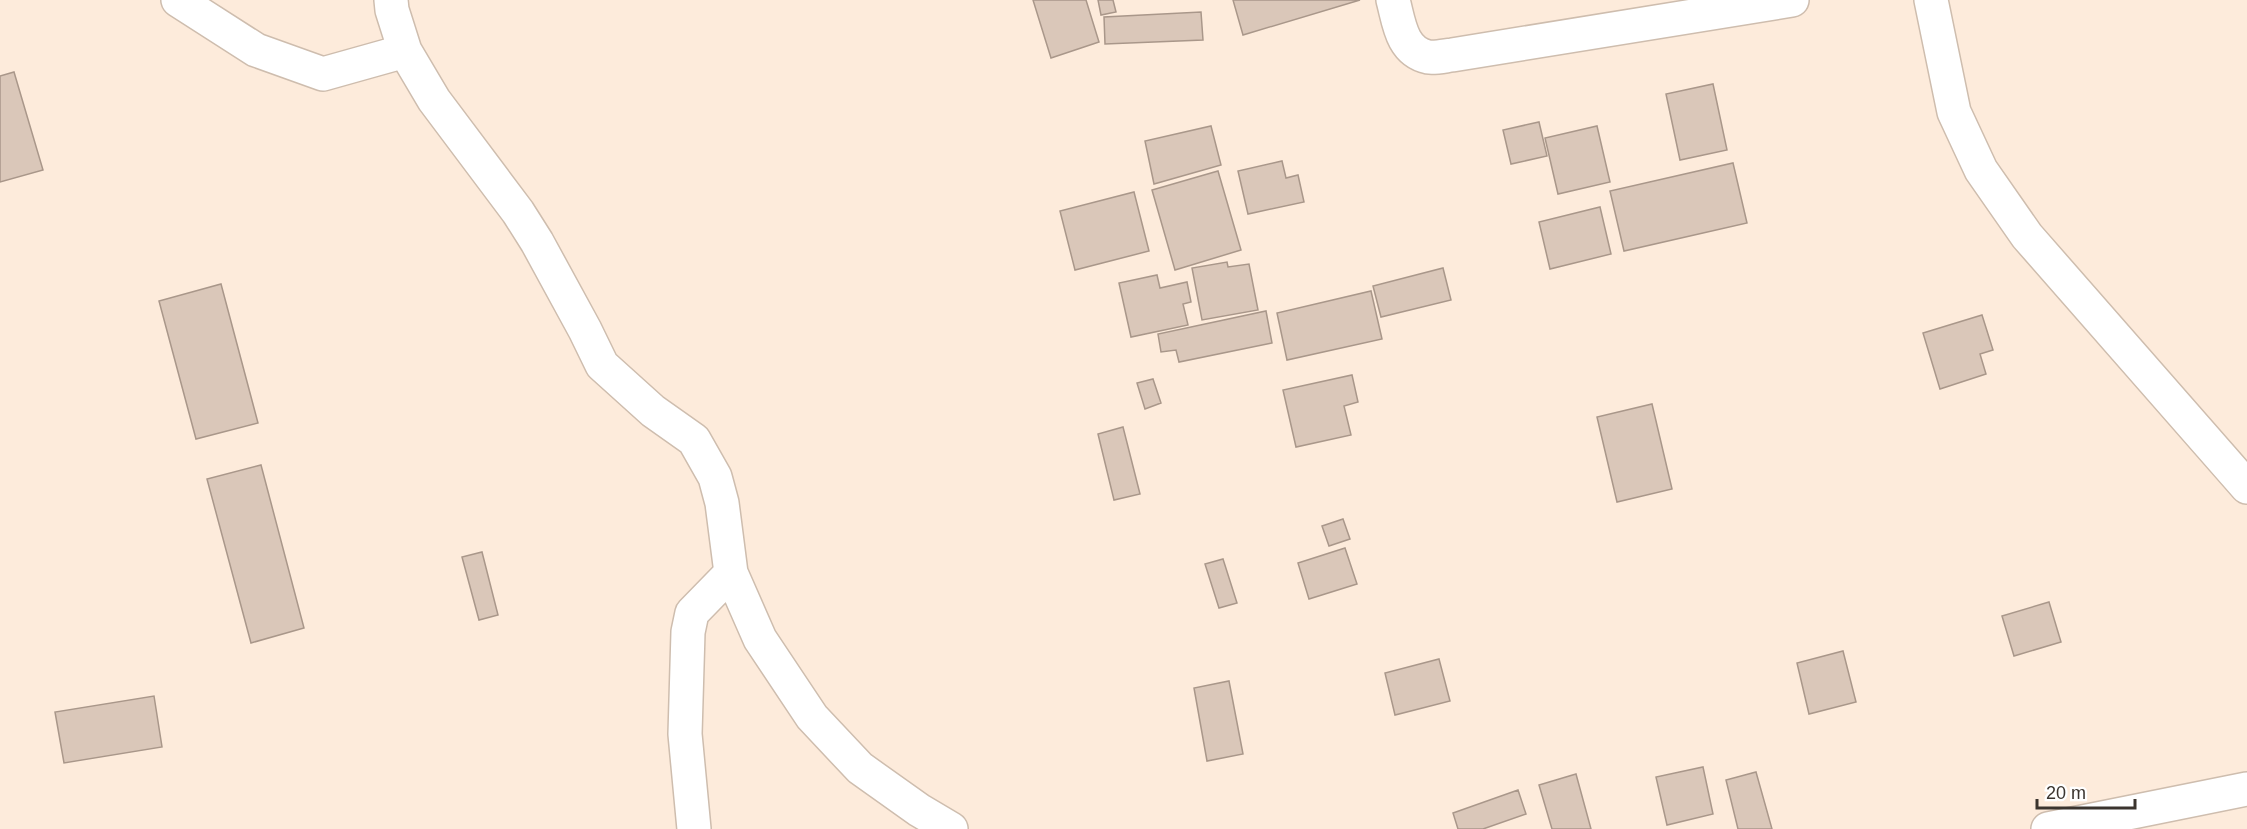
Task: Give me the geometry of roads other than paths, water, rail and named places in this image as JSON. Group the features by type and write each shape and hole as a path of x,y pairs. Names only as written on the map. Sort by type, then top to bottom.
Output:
{"street":[{"path":"178,0 256,50 323,74 405,51"},
{"path":"392,0 392,10 405,51 434,100 518,212 537,242 602,365 653,411 694,440 715,477 722,503 731,573 760,639 813,717 860,768 919,810 951,829"},
{"path":"1394,0 1403,37 1413,51 1429,57 1452,56 1792,0"},
{"path":"1931,0 1954,112 1981,170 2027,236 2247,487"},
{"path":"693,829 685,734 688,632 692,614 731,573"},
{"path":"2048,829 2247,789"}]}
